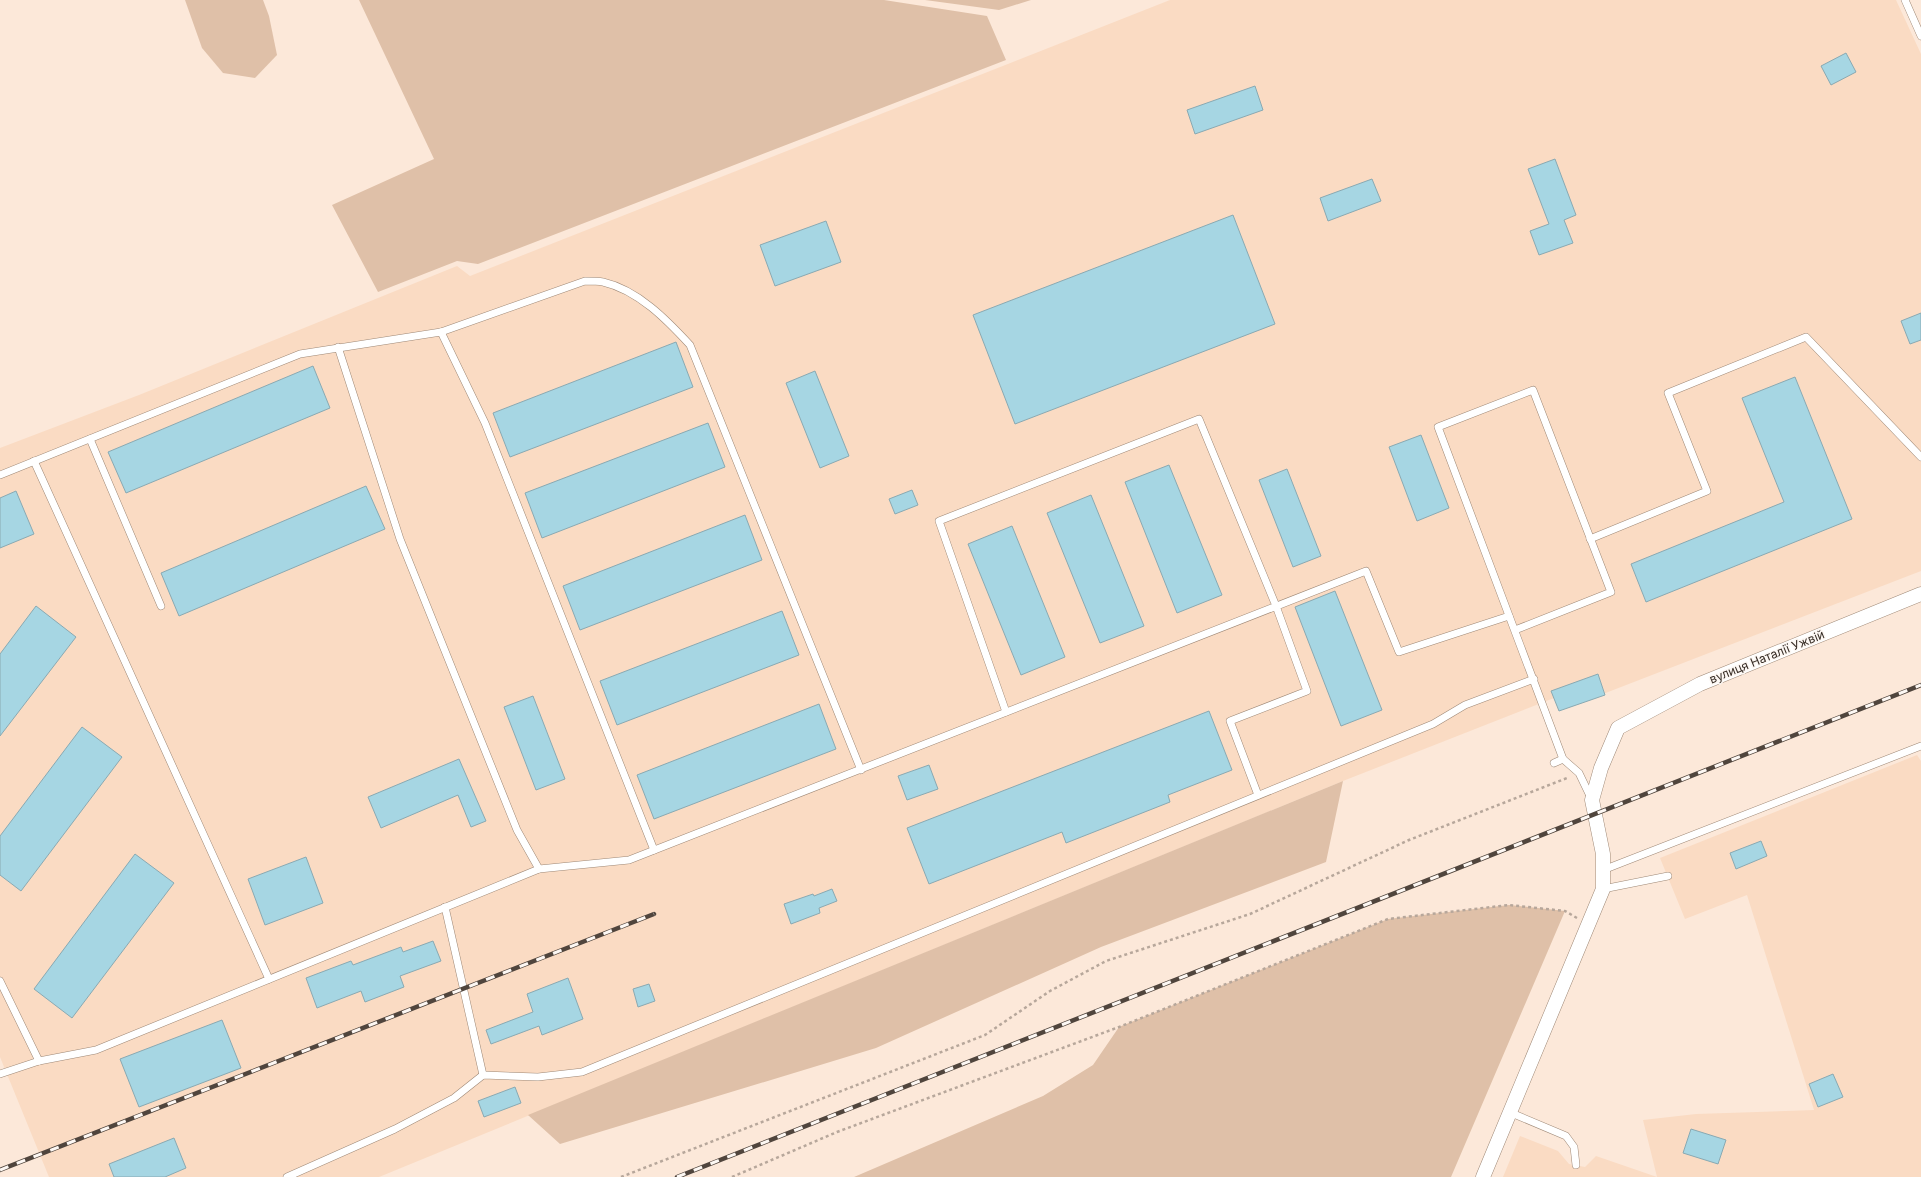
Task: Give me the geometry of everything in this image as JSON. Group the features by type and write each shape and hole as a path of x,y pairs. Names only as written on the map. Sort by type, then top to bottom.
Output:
{"street":[{"name":"вулиця Наталії Ужвій","path":"1592,800 1601,768 1618,728 1700,684 1921,594"},
{"path":"1483,1177 1603,889 1602,854 1592,800"}],"lane":[{"path":"1905,0 1921,36"},
{"path":"0,475 300,354 441,332 585,281 604,282 628,292 663,317 690,345 860,770"},
{"path":"441,332 485,423 654,850"},
{"path":"1590,539 1707,491 1668,393 1806,336 1921,458"},
{"path":"338,347 400,539 517,830 539,869"},
{"path":"1515,630 1611,592 1533,390 1438,427 1563,759 1579,773 1592,800"},
{"path":"1006,712 939,521 1199,419 1276,606 1307,691 1230,721 1258,796"},
{"path":"90,439 161,606"},
{"path":"34,462 269,979"},
{"path":"0,1074 39,1061 96,1050 539,869 629,860 1366,571 1399,652 1509,616"},
{"path":"286,1177 395,1129 454,1098 483,1075 538,1077 582,1072 1433,724 1465,705 1534,679"},
{"path":"1603,870 1921,746"},
{"path":"1554,763 1563,759"},
{"path":"1603,889 1668,876"},
{"path":"445,907 483,1075"},
{"path":"0,981 39,1061"},
{"path":"1509,1112 1566,1136 1574,1146 1576,1165"}],"path":[{"path":"621,1177 985,1035 1050,991 1106,961 1250,914 1409,840 1579,773"},
{"path":"732,1177 837,1132 1118,1027 1388,919 1509,905 1565,911"}],"shaded area":[{"path":"185,0 263,0 269,16 277,55 255,78 223,73 202,48"},
{"path":"359,0 884,0 987,16 1006,60 478,264 457,261 378,292 332,205 434,159"},
{"path":"925,0 1031,0 999,10"},
{"path":"1170,0 1896,0 1921,54 1921,571 1559,711 1554,698 1343,781 379,1177 49,1177 0,1057 0,448 139,395 457,266 470,276"},
{"path":"1917,755 1921,761 1921,1177 1657,1177 1643,1120 1696,1114 1814,1110 1747,895 1685,919 1660,858"},
{"path":"1343,781 1326,862 1101,947 876,1048 560,1144 528,1115"},
{"path":"1509,905 1565,911 1451,1177 854,1177 1043,1096 1093,1065 1119,1027 1388,919"},
{"path":"1520,1136 1558,1151 1569,1164 1585,1167 1596,1156 1657,1177 1503,1177"}],"building":[{"path":"1846,53 1856,72 1831,85 1821,66"},
{"path":"1255,86 1263,110 1195,134 1187,110"},
{"path":"1555,159 1576,215 1564,220 1573,243 1539,255 1530,231 1549,224 1528,169"},
{"path":"1372,179 1381,201 1328,221 1320,198"},
{"path":"1233,215 1275,324 1015,424 973,315"},
{"path":"826,221 841,262 775,286 760,245"},
{"path":"1921,313 1921,340 1910,344 1901,321"},
{"path":"676,342 693,387 510,457 493,413"},
{"path":"313,366 330,408 126,493 108,452"},
{"path":"815,371 849,456 820,468 786,383"},
{"path":"1795,377 1852,519 1646,602 1631,564 1784,502 1742,398"},
{"path":"708,423 725,467 542,538 525,493"},
{"path":"1421,435 1449,508 1417,521 1389,447"},
{"path":"1169,465 1222,595 1177,613 1125,482"},
{"path":"1287,469 1321,556 1293,567 1259,480"},
{"path":"366,486 385,529 179,616 161,573"},
{"path":"912,490 918,505 895,514 889,499"},
{"path":"16,491 34,534 0,548 0,498"},
{"path":"1091,495 1144,626 1100,643 1047,513"},
{"path":"745,515 762,560 580,630 563,586"},
{"path":"1012,526 1065,657 1021,675 968,544"},
{"path":"1335,591 1382,710 1341,726 1295,607"},
{"path":"36,606 76,637 0,736 0,654"},
{"path":"782,611 799,655 617,725 600,681"},
{"path":"1598,674 1605,695 1559,711 1551,691"},
{"path":"533,696 565,779 536,790 504,707"},
{"path":"819,704 836,749 654,819 637,775"},
{"path":"1209,711 1232,770 1168,795 1170,802 1066,843 1062,832 929,884 907,828"},
{"path":"82,727 122,757 21,891 0,875 0,836"},
{"path":"459,759 486,821 471,827 458,795 381,828 368,797"},
{"path":"929,765 938,789 907,800 898,776"},
{"path":"1761,841 1767,856 1736,869 1730,853"},
{"path":"135,854 174,883 72,1018 34,989"},
{"path":"306,857 323,903 265,925 248,879"},
{"path":"832,889 837,901 819,908 820,913 791,924 784,904 813,894 814,896"},
{"path":"433,941 441,961 400,976 404,987 365,1002 361,991 317,1008 306,978 351,961 353,965 401,947 403,952"},
{"path":"568,978 583,1019 542,1035 539,1026 491,1044 486,1030 533,1012 527,994"},
{"path":"649,984 655,1001 638,1007 633,989"},
{"path":"222,1020 241,1068 139,1107 120,1059"},
{"path":"1833,1074 1843,1097 1818,1107 1809,1084"},
{"path":"515,1087 521,1103 484,1117 478,1101"},
{"path":"1691,1129 1726,1140 1718,1164 1683,1153"},
{"path":"174,1138 186,1168 165,1177 114,1177 109,1164"}],"railway":[{"path":"677,1177 1921,685"},
{"path":"0,1170 654,914"}]}
